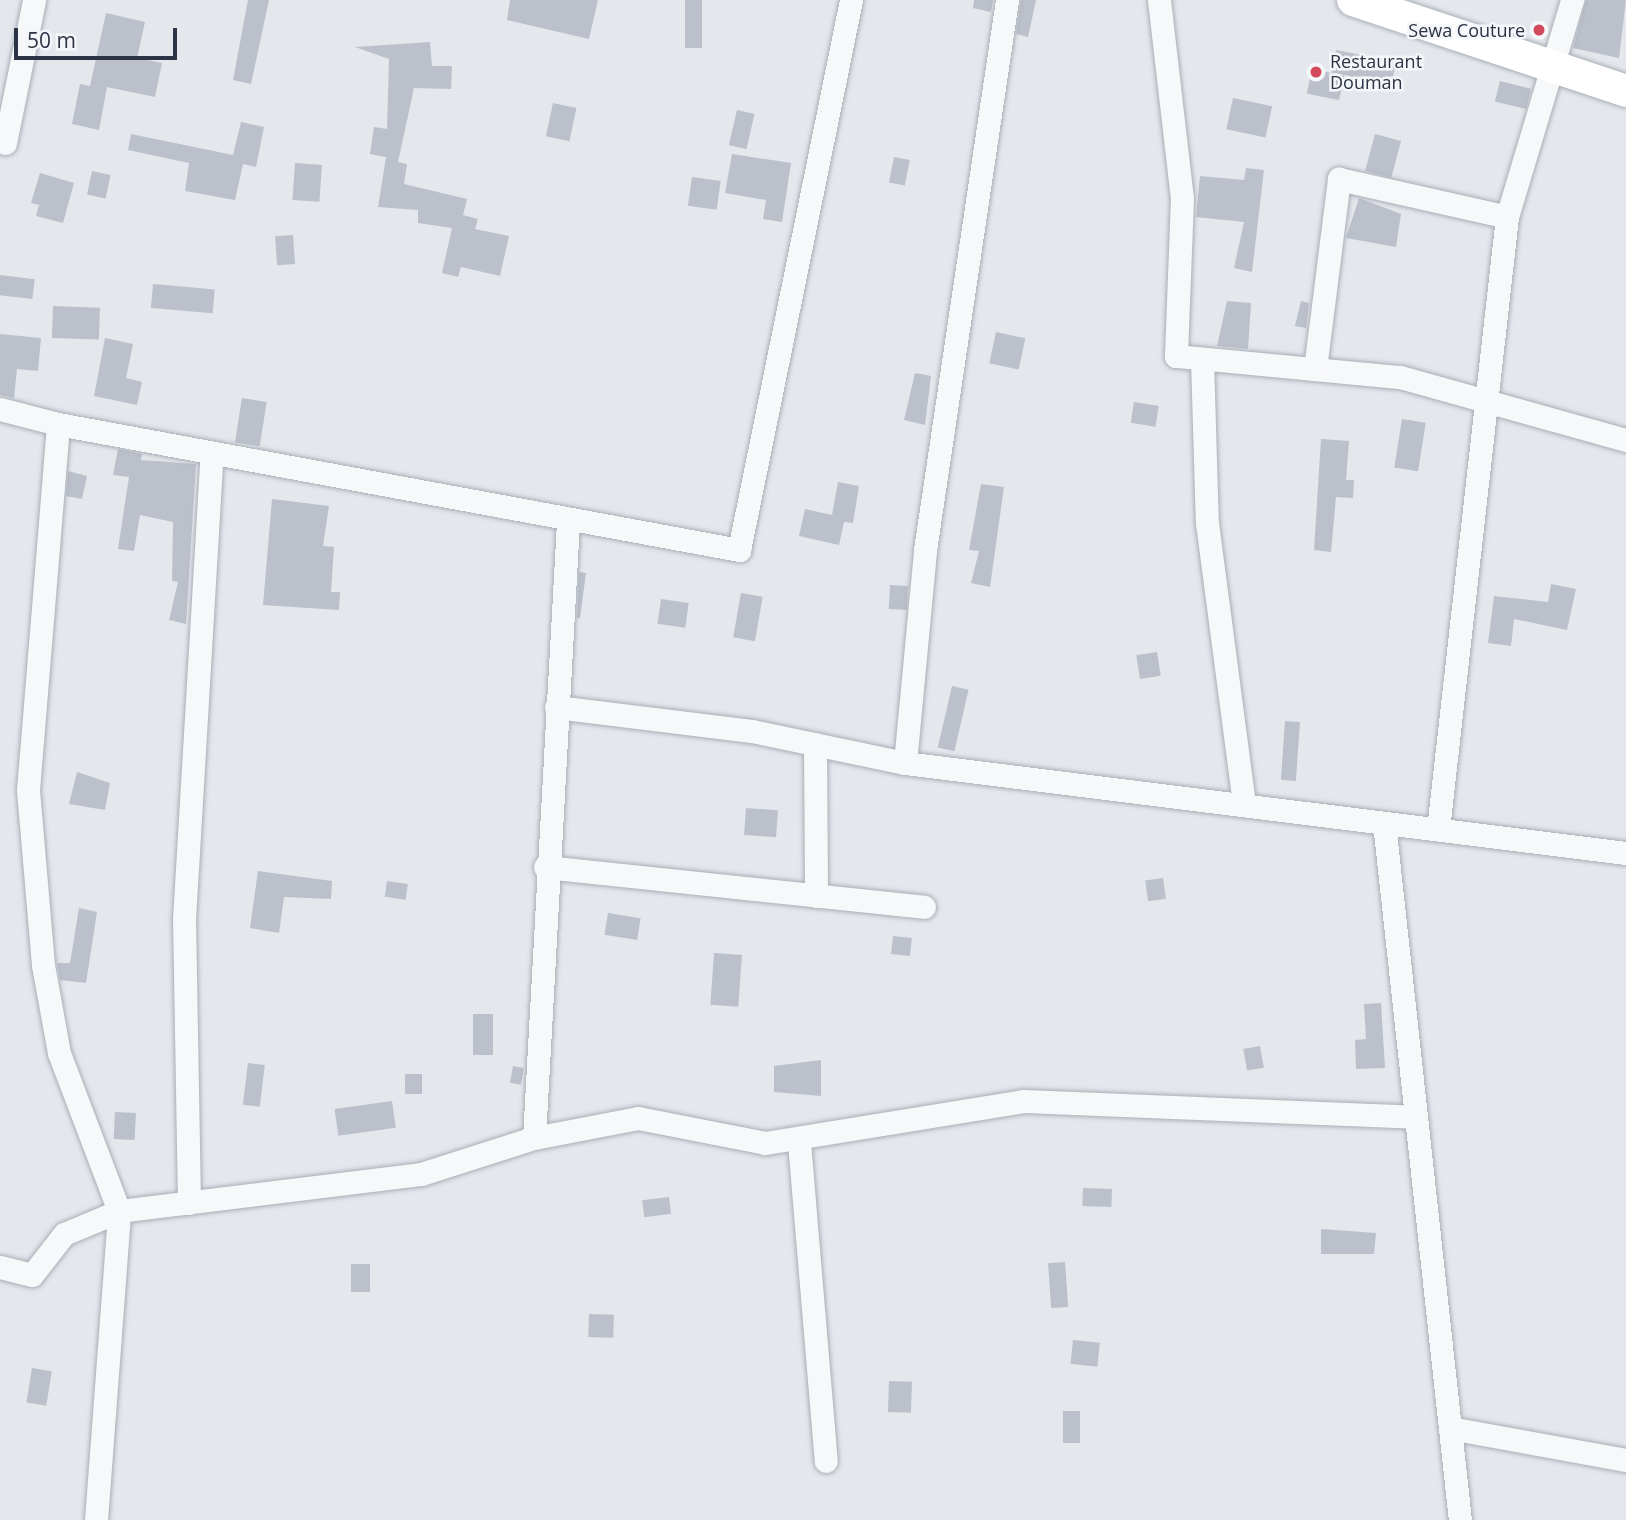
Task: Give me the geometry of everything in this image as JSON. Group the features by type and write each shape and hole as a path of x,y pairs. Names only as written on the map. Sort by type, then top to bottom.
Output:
{"street":[{"path":"5,144 34,0"},
{"path":"0,409 58,424 568,523 739,550 851,0"},
{"path":"905,763 925,550 1007,0"},
{"path":"1159,0 1182,198 1176,356 1400,377 1626,440"},
{"path":"1353,0 1413,9 1555,67 1626,91"},
{"path":"1437,829 1482,399 1507,217 1555,67 1572,0"},
{"path":"1315,369 1339,179 1507,217"},
{"path":"1202,359 1207,523 1244,805"},
{"path":"58,424 29,804 43,965 59,1053 119,1211 96,1520"},
{"path":"189,1202 184,919 212,454"},
{"path":"534,1138 545,867 568,523"},
{"path":"556,707 814,744 905,763 1626,853"},
{"path":"814,744 816,896"},
{"path":"1384,823 1460,1520"},
{"path":"545,867 924,907"},
{"path":"0,1267 32,1275 64,1234 119,1211 421,1174 534,1138 638,1118 765,1143 799,1142 1023,1101 1416,1117"},
{"path":"799,1142 826,1461"},
{"path":"1450,1428 1626,1460"}],"building":[{"path":"248,0 269,0 251,84 233,80"},
{"path":"510,0 598,0 589,39 507,20"},
{"path":"685,0 702,0 702,48 685,48"},
{"path":"974,0 993,0 991,12 973,8"},
{"path":"1021,0 1036,0 1028,37 1016,34"},
{"path":"1586,0 1626,0 1619,58 1573,48"},
{"path":"106,13 145,22 137,58 162,63 155,97 107,87 99,130 72,124 80,84 90,86"},
{"path":"430,42 432,66 452,66 451,89 414,88 398,162 407,164 404,184 467,199 463,215 478,219 475,229 509,236 500,276 461,267 458,277 442,273 452,228 418,223 418,210 378,207 386,157 370,154 374,127 387,129 389,59 355,47"},
{"path":"1336,50 1396,62 1391,84 1332,73"},
{"path":"1312,69 1344,76 1339,100 1307,93"},
{"path":"1500,81 1531,89 1526,109 1495,101"},
{"path":"1233,98 1272,106 1265,138 1226,129"},
{"path":"553,103 576,108 569,141 546,136"},
{"path":"737,110 755,114 746,149 729,145"},
{"path":"241,122 264,127 256,167 243,164 235,200 185,191 189,163 128,150 131,134 233,155"},
{"path":"1375,134 1401,141 1391,178 1365,171"},
{"path":"732,154 791,163 782,222 763,219 766,200 725,193"},
{"path":"894,157 910,160 905,186 889,183"},
{"path":"295,163 322,165 319,202 292,200"},
{"path":"1246,168 1264,170 1252,272 1234,268 1244,222 1196,217 1200,176 1244,180"},
{"path":"92,171 111,175 106,198 87,194"},
{"path":"40,173 74,183 63,223 36,216 39,205 31,203"},
{"path":"692,177 721,181 717,210 688,206"},
{"path":"1359,198 1401,214 1396,247 1346,238"},
{"path":"293,235 295,264 277,265 275,236"},
{"path":"0,275 35,279 32,299 0,295"},
{"path":"153,284 215,289 213,313 151,308"},
{"path":"1227,301 1251,303 1248,349 1217,346"},
{"path":"1301,301 1309,303 1306,328 1295,326"},
{"path":"53,306 100,308 99,340 52,338"},
{"path":"996,332 1025,338 1019,370 989,363"},
{"path":"0,334 41,338 38,371 17,369 14,398 0,395"},
{"path":"105,338 133,344 126,378 142,382 137,405 94,396"},
{"path":"915,373 931,376 925,425 904,420"},
{"path":"242,398 267,402 260,446 235,442"},
{"path":"1134,402 1159,406 1155,427 1131,423"},
{"path":"1402,419 1426,423 1418,471 1394,467"},
{"path":"1321,439 1349,441 1346,480 1354,480 1353,498 1336,497 1331,552 1314,550"},
{"path":"118,449 142,454 141,460 196,464 186,624 169,620 178,582 172,581 173,522 140,515 134,551 118,549 129,477 113,475"},
{"path":"68,471 87,476 82,499 66,496"},
{"path":"838,482 859,486 853,523 844,522 839,545 799,536 805,509 832,515"},
{"path":"981,484 1004,487 990,587 971,583 979,551 969,550"},
{"path":"272,499 329,506 323,546 334,547 331,592 340,592 339,610 263,605"},
{"path":"579,572 586,573 580,618 577,618"},
{"path":"1551,584 1576,589 1567,630 1514,619 1511,646 1488,643 1494,596 1548,602"},
{"path":"890,585 908,586 907,610 889,609"},
{"path":"741,593 763,597 755,641 733,637"},
{"path":"661,599 689,603 685,628 658,624"},
{"path":"1157,652 1161,676 1140,679 1136,655"},
{"path":"952,686 969,690 954,751 938,747"},
{"path":"1285,721 1300,722 1296,781 1281,780"},
{"path":"77,772 110,783 105,810 69,804"},
{"path":"746,808 778,810 776,837 744,835"},
{"path":"258,871 332,881 331,899 284,897 279,933 250,928"},
{"path":"1163,878 1166,899 1148,901 1145,881"},
{"path":"387,881 408,884 406,900 385,897"},
{"path":"79,908 97,912 86,983 60,980 57,963 70,963"},
{"path":"608,913 641,918 637,940 605,935"},
{"path":"893,936 912,938 910,956 891,954"},
{"path":"714,953 742,955 738,1007 710,1005"},
{"path":"1381,1003 1385,1068 1356,1069 1355,1040 1366,1039 1364,1004"},
{"path":"473,1014 493,1014 493,1055 473,1055"},
{"path":"1260,1046 1264,1068 1247,1071 1243,1049"},
{"path":"821,1060 821,1096 774,1092 774,1066"},
{"path":"248,1063 265,1065 260,1107 243,1105"},
{"path":"513,1066 524,1068 521,1085 510,1083"},
{"path":"405,1074 422,1074 422,1094 405,1094"},
{"path":"392,1101 396,1128 338,1136 335,1109"},
{"path":"115,1112 136,1113 135,1140 114,1139"},
{"path":"1083,1188 1112,1189 1111,1207 1082,1206"},
{"path":"669,1197 671,1214 644,1217 642,1200"},
{"path":"1321,1229 1376,1233 1374,1254 1321,1254"},
{"path":"1065,1262 1068,1307 1051,1308 1048,1263"},
{"path":"351,1264 370,1264 370,1292 351,1292"},
{"path":"589,1314 614,1315 613,1338 588,1337"},
{"path":"1073,1340 1100,1343 1097,1367 1070,1364"},
{"path":"32,1368 52,1371 46,1406 27,1403"},
{"path":"889,1381 912,1382 911,1413 888,1412"},
{"path":"1063,1411 1080,1411 1080,1443 1063,1443"}],"place":[{"name":"Sewa Couture","path":"1539,30"},
{"name":"Restaurant Douman","path":"1316,72"}]}
